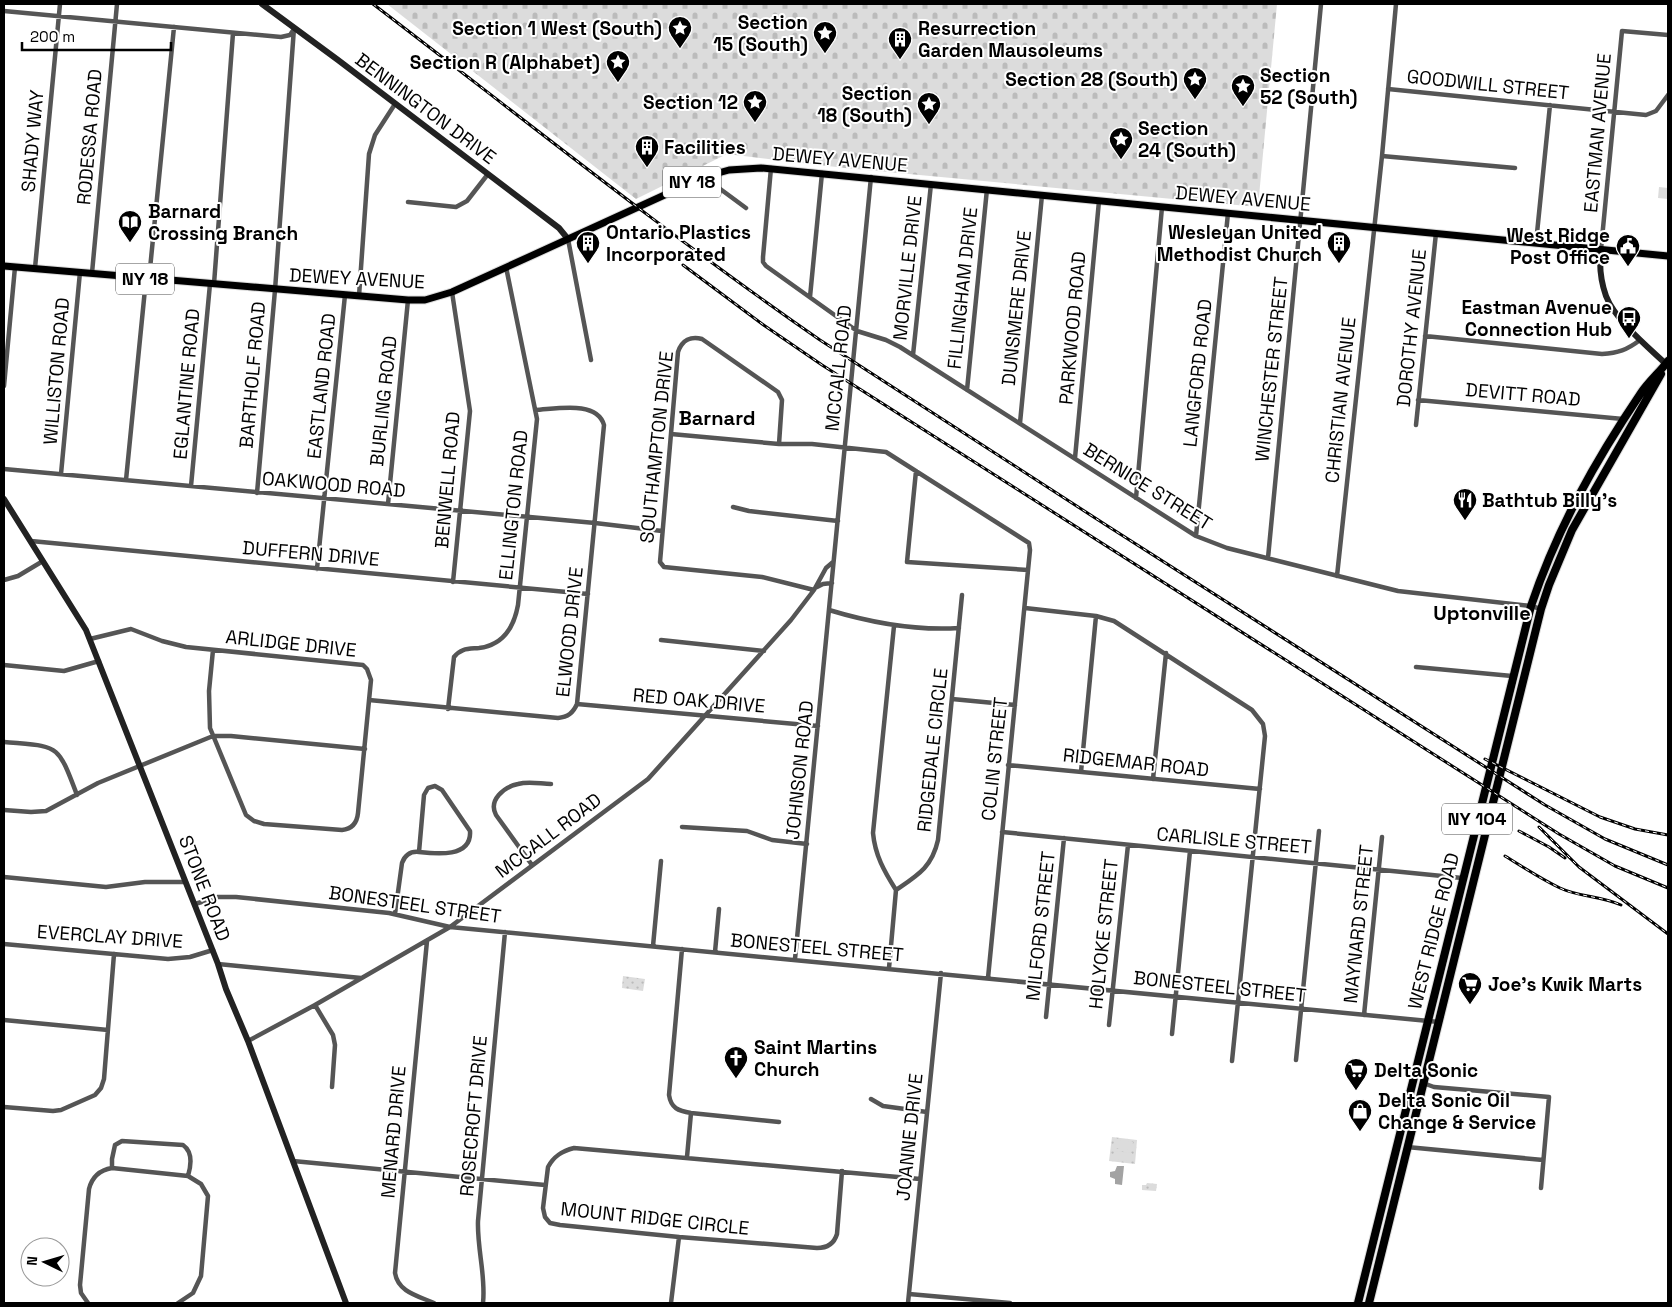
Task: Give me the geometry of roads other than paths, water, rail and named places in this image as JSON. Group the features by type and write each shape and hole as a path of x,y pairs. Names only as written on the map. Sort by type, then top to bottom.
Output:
{"highway":[{"name":"WEST RIDGE ROAD","path":"1358,1303 1512,676 1531,606 1545,566 1562,527 1587,480 1624,419 1643,391 1667,362"},
{"name":"WEST RIDGE ROAD","path":"1369,1303 1541,609 1549,584 1572,530 1667,362"}],"main road":[{"name":"DEWEY AVENUE","path":"4,266 275,290 425,300 452,292 704,177 741,168 771,168 1668,256"}],"street":[{"name":"SHADY WAY","path":"36,268 60,4"},
{"name":"RODESSA ROAD","path":"92,273 117,4"},
{"name":"BENNINGTON DRIVE","path":"262,4 561,229 568,239"},
{"name":"WINCHESTER STREET","path":"1268,558 1320,4"},
{"name":"CHRISTIAN AVENUE","path":"1336,576 1382,156 1396,4"},
{"path":"4,11 284,37 290,35 294,28"},
{"path":"126,480 174,27"},
{"name":"BARTHOLF ROAD","path":"257,492 275,290 294,28"},
{"name":"EASTMAN AVENUE","path":"1667,362 1640,340 1617,314 1606,297 1600,261 1622,31 1668,35"},
{"name":"EGLANTINE ROAD","path":"191,486 212,284 233,33"},
{"name":"GOODWILL STREET","path":"1388,89 1614,112 1651,114 1660,107 1668,95"},
{"path":"359,296 369,154 378,131 395,104"},
{"path":"1536,243 1550,105"},
{"path":"1382,156 1515,168"},
{"name":"BERNICE STREET","path":"771,168 763,262 857,331 886,340 913,355 1196,536 1227,548 1413,594 1531,606 1541,609"},
{"path":"810,296 822,173"},
{"path":"408,202 456,207 467,201 488,174"},
{"path":"704,177 746,208"},
{"name":"MCCALL ROAD","path":"832,583 871,178"},
{"name":"MORVILLE DRIVE","path":"913,355 931,184"},
{"name":"FILLINGHAM DRIVE","path":"966,390 987,189"},
{"name":"DUNSMERE DRIVE","path":"1020,423 1042,195"},
{"name":"PARKWOOD ROAD","path":"1075,458 1099,200"},
{"path":"1136,498 1162,207"},
{"name":"LANGFORD ROAD","path":"1196,536 1228,213"},
{"name":"DOROTHY AVENUE","path":"1416,425 1436,233"},
{"path":"568,239 590,360"},
{"path":"4,386 15,267"},
{"name":"ELLINGTON ROAD","path":"448,708 454,657 464,649 490,646 507,634 516,616 520,588 537,426 506,267"},
{"name":"WILLISTON ROAD","path":"61,474 80,272"},
{"name":"BENWELL ROAD","path":"452,292 470,410 453,582"},
{"name":"EASTLAND ROAD","path":"317,569 345,295"},
{"name":"BURLING ROAD","path":"388,504 408,300"},
{"path":"1425,336 1602,354 1618,353 1629,349 1640,340"},
{"name":"SOUTHAMPTON DRIVE","path":"779,444 782,408 780,395 706,341 696,338 684,342 678,352 659,559 664,567 762,577 814,590"},
{"name":"DEVITT ROAD","path":"1418,400 1624,419"},
{"name":"ELWOOD DRIVE","path":"369,700 558,718 565,718 571,714 577,704 604,425 601,417 594,411 584,409 535,410"},
{"path":"671,434 779,444 812,444 886,452 916,471 906,562 1028,570"},
{"name":"OAKWOOD ROAD","path":"4,469 595,523 662,531"},
{"name":"COLIN STREET","path":"916,471 1029,543 1030,550 988,978"},
{"name":"STONE ROAD","path":"4,499 82,622 90,639 213,950 226,989 248,1041 346,1303"},
{"path":"733,507 749,511 838,521"},
{"name":"DUFFERN DRIVE","path":"31,542 588,594"},
{"path":"4,580 18,576 43,561"},
{"name":"MCCALL ROAD","path":"248,1041 363,978 450,927 648,778 797,613 814,590 826,568 833,562"},
{"path":"814,590 823,584 832,583"},
{"name":"JOHNSON ROAD","path":"795,960 832,583"},
{"name":"RIDGEDALE CIRCLE","path":"896,890 925,869 936,849 962,595"},
{"path":"1025,608 1096,616 1114,622 1166,653 1252,710 1261,719 1265,736 1232,1061"},
{"path":"829,610 894,626 931,629 959,628"},
{"path":"1081,772 1096,616"},
{"path":"889,968 896,890 879,861 875,851 873,833 894,626"},
{"name":"ARLIDGE DRIVE","path":"90,639 132,629 170,644 363,665 367,669 371,680 358,813 356,822 349,828 342,830 264,824 249,819 242,810 213,736"},
{"path":"661,640 764,651"},
{"path":"213,736 209,720 209,709 214,650"},
{"path":"1153,779 1166,653"},
{"path":"4,665 64,671 99,661"},
{"path":"1416,667 1512,676"},
{"path":"952,699 1014,705"},
{"name":"RED OAK DRIVE","path":"577,704 818,726"},
{"path":"4,810 46,811 98,783 213,736 231,736 365,749"},
{"path":"4,742 41,745 55,750 64,761 77,795"},
{"name":"RIDGEMAR ROAD","path":"1008,764 1260,789"},
{"path":"532,866 496,815 493,806 494,801 501,793 520,783 551,784"},
{"path":"395,914 403,859 409,853 418,852 449,854 462,848 470,837 470,828 439,787 431,786 425,790 418,852"},
{"path":"682,827 747,832 772,840 807,844"},
{"path":"1296,1060 1319,831"},
{"name":"CARLISLE STREET","path":"1002,832 1462,878"},
{"name":"MAYNARD STREET","path":"1364,1015 1382,837"},
{"name":"MILFORD STREET","path":"1046,1017 1064,838"},
{"name":"HOLYOKE STREET","path":"1109,1025 1128,846"},
{"path":"1172,1034 1190,851"},
{"path":"653,946 661,861"},
{"path":"4,877 106,886 145,882 186,882"},
{"name":"BONESTEEL STREET","path":"195,904 210,899 226,897 395,914 450,927 1439,1022"},
{"path":"715,952 719,909"},
{"name":"ROSECROFT DRIVE","path":"483,1303 478,1237 505,932"},
{"name":"MENARD DRIVE","path":"427,941 395,1273 398,1284 408,1292 434,1303"},
{"name":"EVERCLAY DRIVE","path":"4,944 178,959 213,950"},
{"path":"682,949 669,1095 670,1102 681,1112 779,1122"},
{"path":"4,1107 58,1111 95,1095 101,1088 104,1079 114,954"},
{"path":"218,964 363,978"},
{"name":"JOANNE DRIVE","path":"908,1303 941,973"},
{"path":"315,1005 332,1035 335,1045 332,1087"},
{"path":"4,1020 108,1030"},
{"path":"1423,1083 1434,1087 1549,1097 1541,1188"},
{"path":"871,1099 883,1106 927,1112"},
{"path":"687,1157 691,1113"},
{"path":"112,1168 115,1145 122,1141 183,1145 189,1151 190,1156 188,1176"},
{"path":"1408,1147 1543,1160"},
{"name":"MOUNT RIDGE CIRCLE","path":"842,1171 836,1238 830,1246 826,1247 678,1238 554,1224 547,1220 543,1213 548,1167 560,1153 574,1148 687,1157 842,1171 920,1179"},
{"path":"293,1161 545,1185"},
{"path":"88,1303 81,1293 80,1285 90,1182 100,1172 112,1168 188,1176 201,1184 208,1196 201,1276 193,1293 178,1303"},
{"path":"671,1303 678,1238"},
{"path":"909,1294 960,1301 1010,1303"}],"railway":[{"path":"373,4 650,217 820,340 1545,805 1605,839 1668,865"},
{"path":"683,265 765,326 822,365 1559,834 1615,866 1668,888"},
{"path":"1485,759 1600,817 1635,829 1668,835"},
{"path":"1539,827 1579,867 1668,934"},
{"path":"1519,831 1565,858"},
{"path":"1505,856 1560,888 1621,905"}],"place":[{"name":"Section 1 West (South)","path":"680,49"},
{"name":"Section 15 (South)","path":"825,54"},
{"name":"Resurrection Garden Mausoleums","path":"900,60"},
{"name":"Section R (Alphabet)","path":"618,83"},
{"name":"Section 28 (South)","path":"1195,100"},
{"name":"Section 52 (South)","path":"1243,107"},
{"name":"Section 12","path":"755,123"},
{"name":"Section 18 (South)","path":"929,125"},
{"name":"Section 24 (South)","path":"1121,160"},
{"name":"Facilities","path":"647,168"},
{"name":"Barnard Crossing Branch","path":"130,243"},
{"name":"Ontario Plastics Incorporated","path":"588,264"},
{"name":"Wesleyan United Methodist Church","path":"1339,264"},
{"name":"West Ridge Post Office","path":"1628,267"},
{"name":"Eastman Avenue Connection Hub","path":"1629,339"},
{"name":"Bathtub Billy's","path":"1465,521"},
{"name":"Joe's Kwik Marts","path":"1470,1005"},
{"name":"Saint Martins Church","path":"736,1079"},
{"name":"Delta Sonic","path":"1356,1091"},
{"name":"Delta Sonic Oil Change & Service","path":"1360,1132"}],"district":[{"name":"Barnard","path":"717,418"},
{"name":"Uptonville","path":"1482,613"}]}
